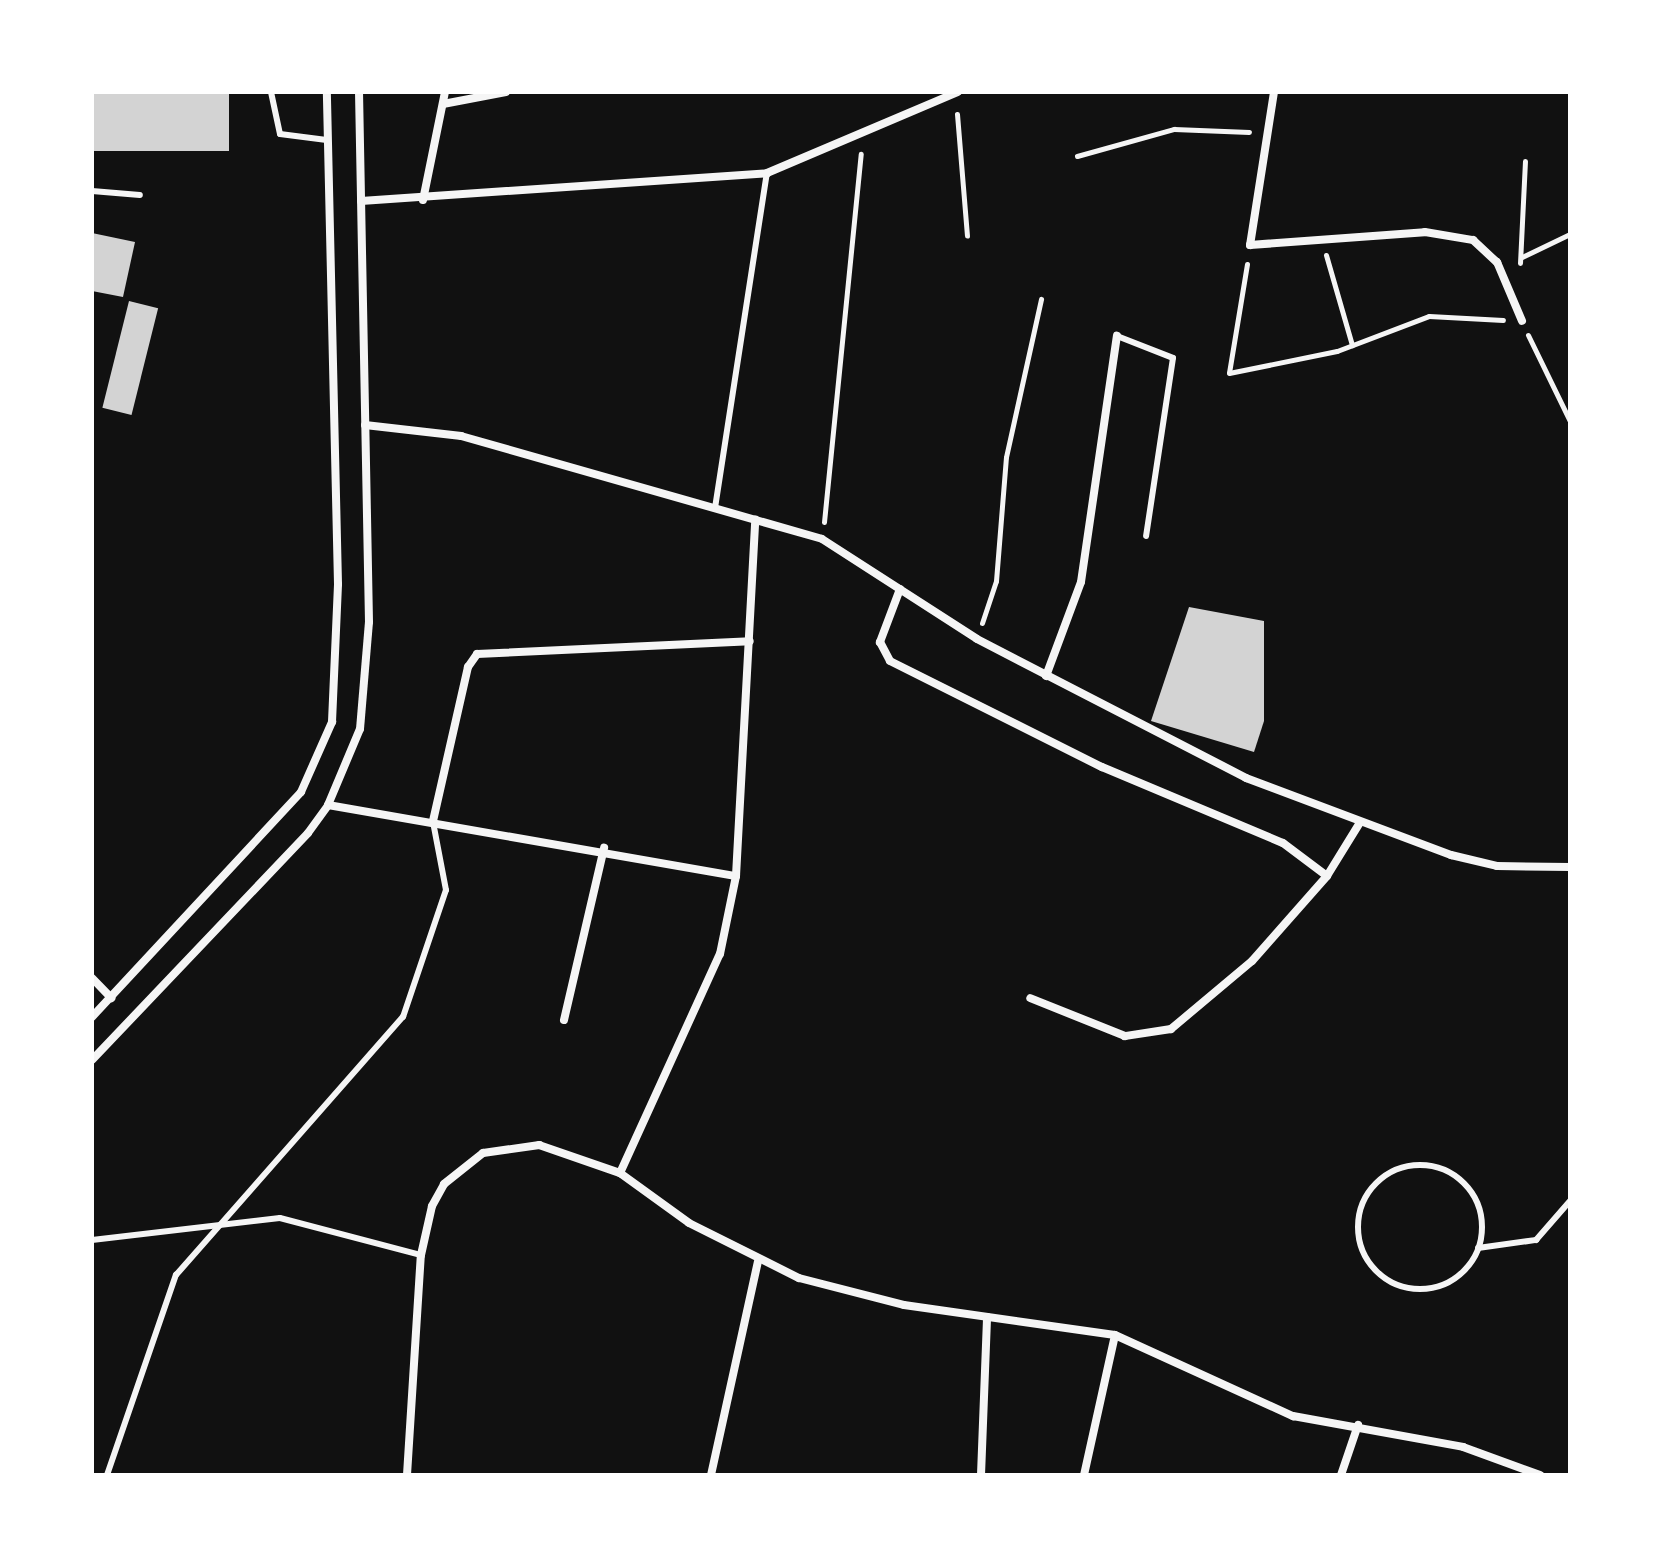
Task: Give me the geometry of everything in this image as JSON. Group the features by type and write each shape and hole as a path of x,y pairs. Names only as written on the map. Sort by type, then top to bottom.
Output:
{"street":[{"path":"92,1017 301,792 332,722 338,584 327,92"},
{"path":"92,1060 328,805 360,729 366,689 359,92"},
{"path":"423,200 445,92"},
{"path":"443,104 506,92"},
{"path":"361,201 423,200 767,173 957,92"},
{"path":"1274,92 1250,245 1425,232 1473,240 1511,290 1522,321"},
{"path":"1046,676 1081,582 1117,336"},
{"path":"365,425 461,436 822,539 977,639 1246,778 1359,824 1497,866 1570,867"},
{"path":"620,1173 720,954 736,876 755,520"},
{"path":"900,589 880,642 890,661 1102,767 1283,843 1327,876"},
{"path":"433,821 468,667 477,654 750,641"},
{"path":"328,805 604,848 736,876"},
{"path":"1030,998 1125,1036 1171,1029 1252,961 1327,876 1359,824"},
{"path":"564,1020 604,848"},
{"path":"92,978 111,998"},
{"path":"407,1475 421,1255 444,1184 483,1153 539,1145 620,1173 758,1262 848,1293 1115,1335 1293,1416 1358,1425 1463,1447 1540,1475"},
{"path":"711,1475 758,1262"},
{"path":"981,1475 987,1317"},
{"path":"1084,1475 1115,1335"},
{"path":"1341,1475 1358,1425"}],"lane":[{"path":"271,92 280,134 327,140"},
{"path":"715,508 767,173"},
{"path":"92,191 140,195"},
{"path":"1117,336 1173,358 1146,536"},
{"path":"107,1475 176,1275 403,1017 446,890 433,821"},
{"path":"1478,1248 1481,1213 1449,1172 1397,1169 1361,1206 1359,1241 1391,1282 1443,1285 1478,1248 1536,1240 1570,1201"},
{"path":"92,1240 224,1221 318,1224 421,1255"}],"path":[{"path":"957,92 967,236"},
{"path":"1077,156 1174,129 1266,134"},
{"path":"822,539 863,133"},
{"path":"1511,290 1522,257 1525,161"},
{"path":"1522,257 1570,234"},
{"path":"1321,239 1352,345"},
{"path":"1250,245 1229,373 1352,345 1429,316 1522,321 1570,421"},
{"path":"977,639 996,581 1006,457 1041,299"}],"building":[{"path":"92,92 229,92 229,151 92,151"},
{"path":"92,233 135,242 123,297 92,291"},
{"path":"129,301 158,308 131,415 102,408"},
{"path":"1189,607 1264,621 1264,721 1254,752 1151,721"}]}
